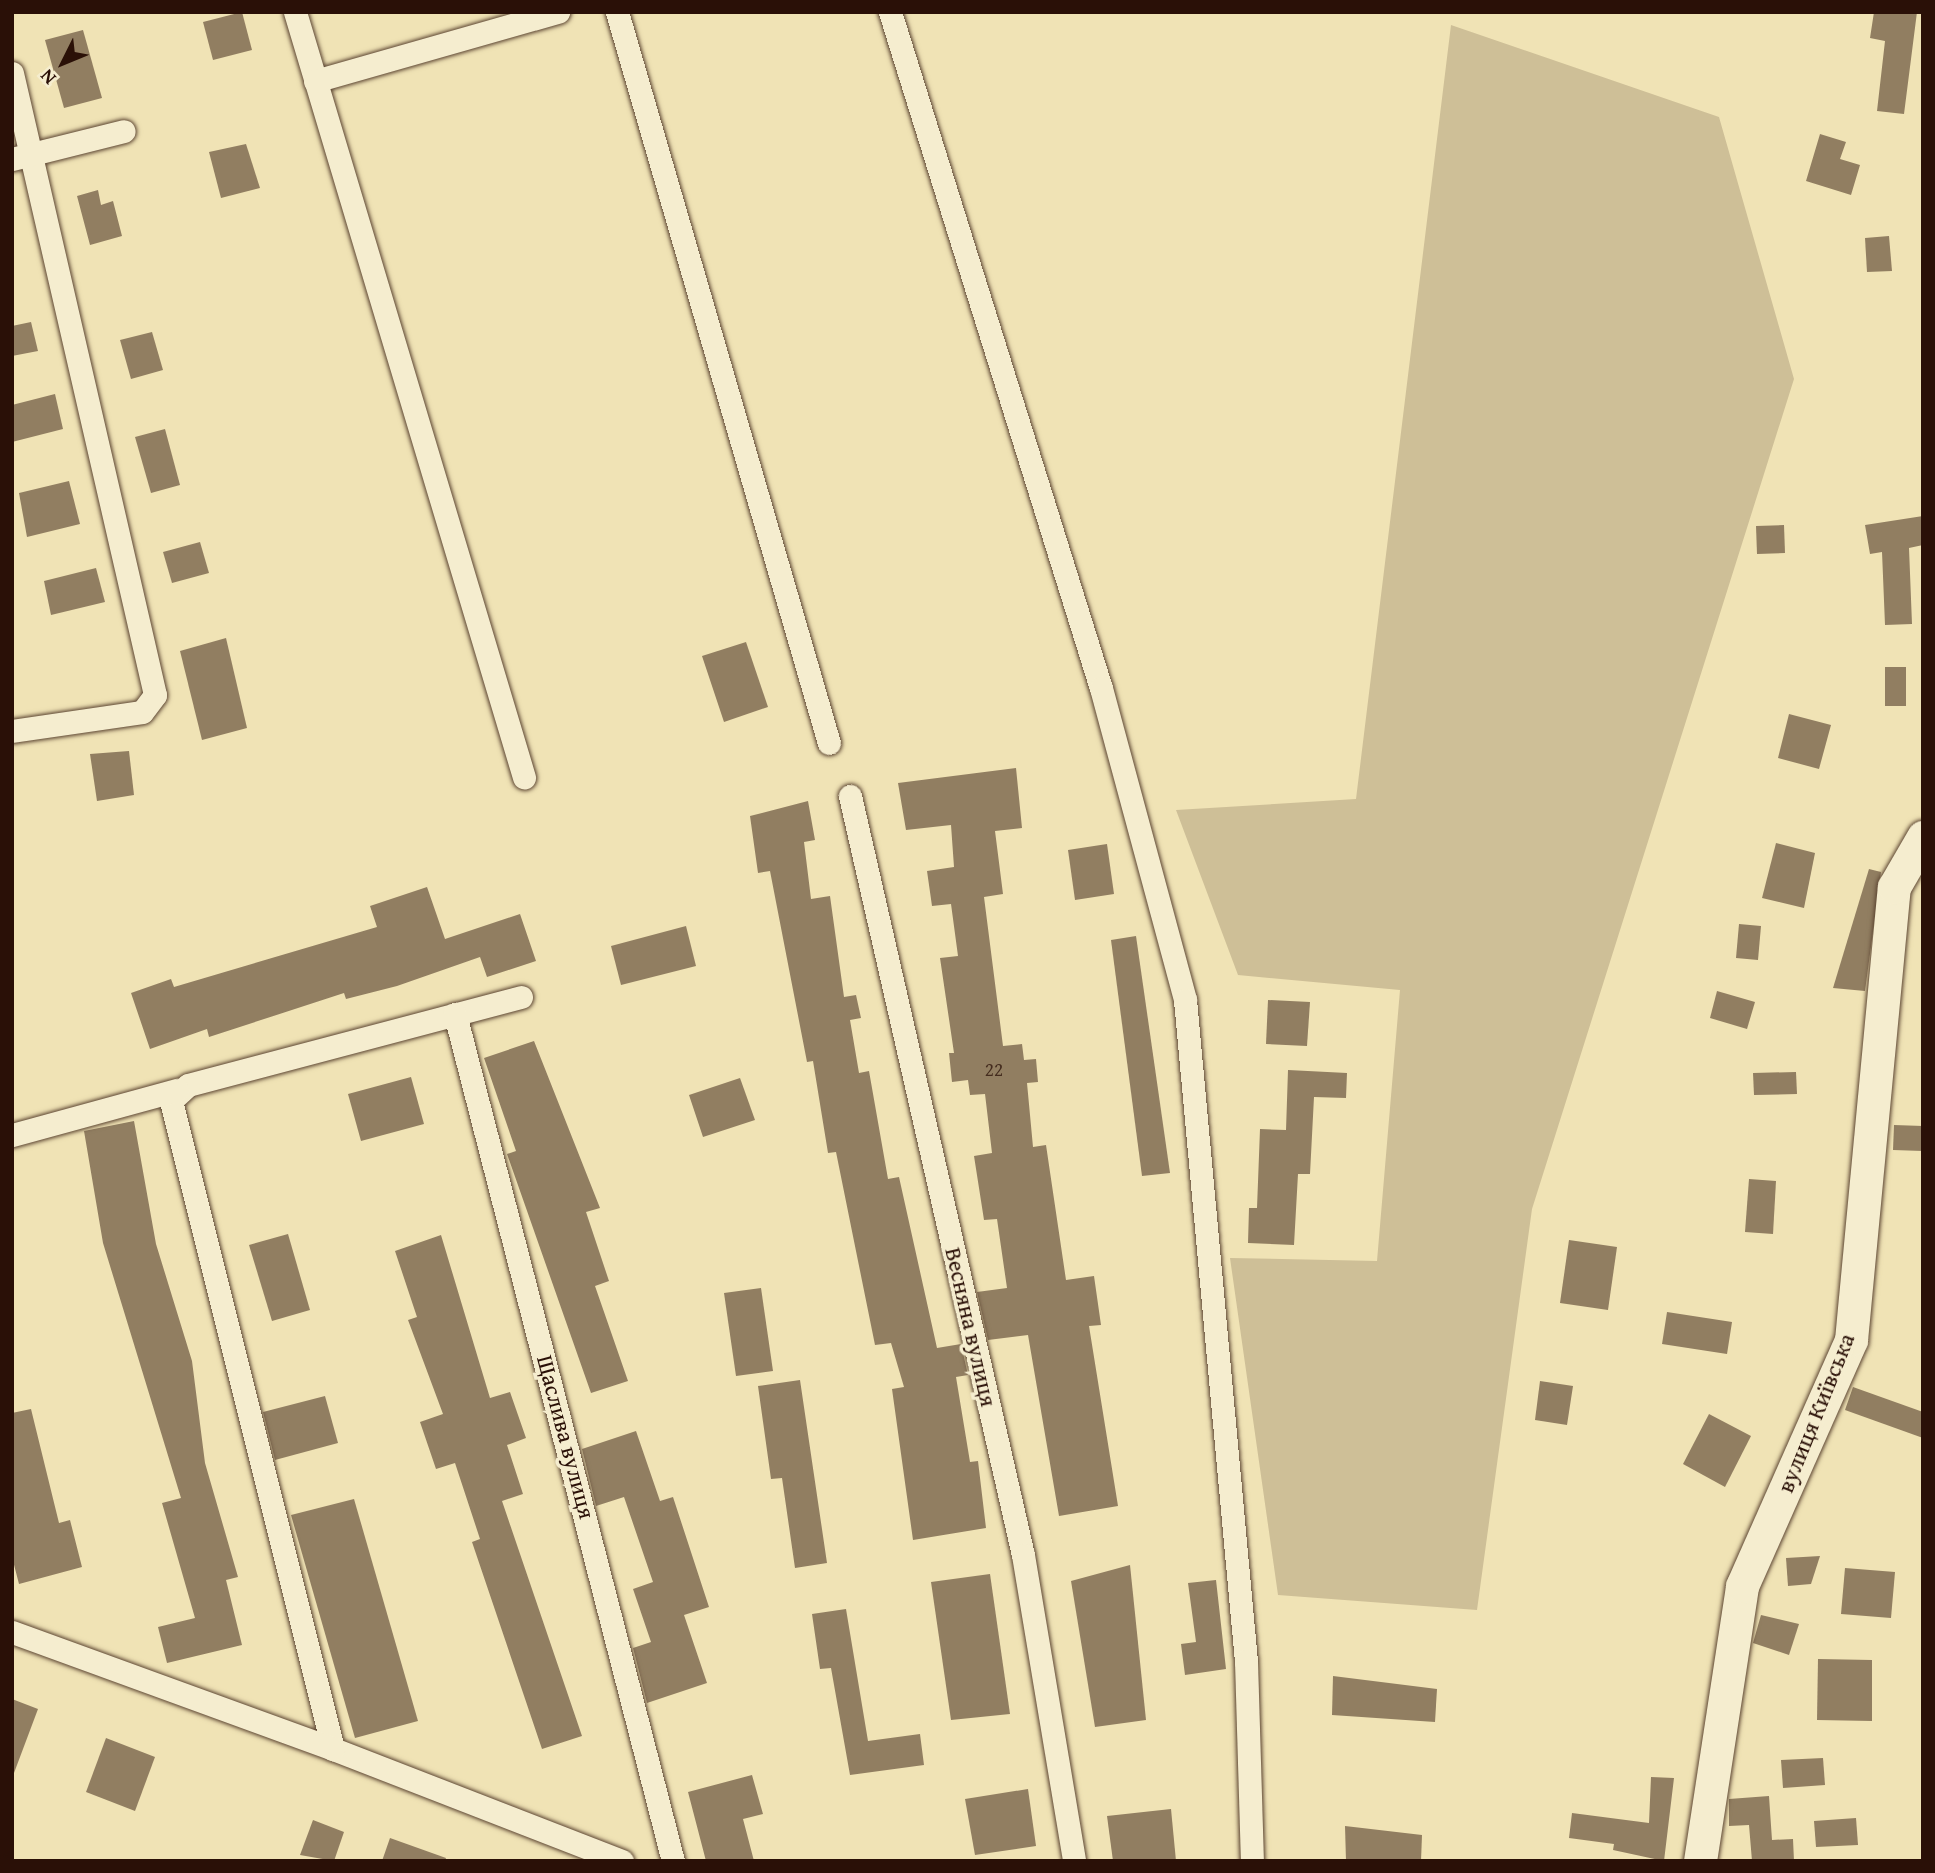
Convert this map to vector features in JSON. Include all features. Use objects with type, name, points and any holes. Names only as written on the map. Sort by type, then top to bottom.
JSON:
[{"type":"street","points":[[295,12],[524,777]]},
{"type":"street","points":[[316,81],[558,12]]},
{"type":"street","points":[[617,12],[829,743]]},
{"type":"street","points":[[890,12],[1097,674],[1185,1000],[1246,1661],[1252,1861]]},
{"type":"street","points":[[12,73],[22,157],[155,695],[142,712],[12,731]]},
{"type":"street","points":[[22,157],[124,131]]},
{"type":"street","name":"Весняна вулиця","points":[[850,796],[1023,1555],[1074,1861]]},
{"type":"street","name":"вулиця Київська","points":[[1700,1861],[1742,1586],[1851,1340],[1894,887],[1923,837]]},
{"type":"street","points":[[12,1135],[521,997]]},
{"type":"street","name":"Щаслива вулиця","points":[[455,1014],[673,1861]]},
{"type":"street","points":[[177,1090],[171,1101],[333,1749]]},
{"type":"street","points":[[12,1632],[333,1749],[622,1861]]},
{"type":"shaded area","points":[[1451,25],[1719,117],[1794,379],[1532,1209],[1477,1610],[1278,1595],[1230,1258],[1377,1261],[1400,990],[1238,975],[1176,810],[1356,799]]},
{"type":"building","points":[[242,12],[252,50],[213,60],[203,22]]},
{"type":"building","points":[[1874,12],[1917,12],[1904,114],[1877,111],[1885,41],[1870,38]]},
{"type":"building","points":[[83,30],[102,98],[64,108],[45,40]]},
{"type":"building","points":[[1820,134],[1846,142],[1840,159],[1860,165],[1851,195],[1806,181]]},
{"type":"building","points":[[246,144],[260,188],[221,198],[209,152]]},
{"type":"building","points":[[98,190],[101,205],[113,201],[122,236],[90,245],[77,196]]},
{"type":"building","points":[[1889,236],[1892,271],[1867,272],[1865,238]]},
{"type":"building","points":[[31,322],[38,351],[12,356],[12,326]]},
{"type":"building","points":[[152,332],[163,370],[131,379],[120,340]]},
{"type":"building","points":[[55,394],[63,429],[12,442],[12,405]]},
{"type":"building","points":[[165,429],[180,485],[151,493],[135,437]]},
{"type":"building","points":[[69,481],[80,524],[27,537],[19,493]]},
{"type":"building","points":[[1923,516],[1923,545],[1909,548],[1912,624],[1885,625],[1882,552],[1870,554],[1865,525]]},
{"type":"building","points":[[1784,525],[1785,553],[1757,554],[1756,526]]},
{"type":"building","points":[[200,542],[209,573],[172,583],[163,552]]},
{"type":"building","points":[[96,568],[105,602],[51,615],[44,581]]},
{"type":"building","points":[[226,638],[247,728],[202,740],[180,651]]},
{"type":"building","points":[[746,642],[768,707],[724,722],[702,656]]},
{"type":"building","points":[[1885,667],[1906,667],[1906,706],[1885,706]]},
{"type":"building","points":[[1789,714],[1831,725],[1819,769],[1778,758]]},
{"type":"building","points":[[129,751],[134,795],[97,801],[90,754]]},
{"type":"building","points":[[1016,768],[1022,828],[995,831],[1003,894],[984,897],[1003,1046],[1022,1044],[1024,1060],[1036,1059],[1038,1082],[1027,1083],[1033,1147],[1046,1145],[1066,1280],[1094,1276],[1101,1325],[1089,1326],[1118,1506],[1059,1516],[1028,1335],[988,1340],[977,1292],[1007,1288],[997,1219],[984,1220],[974,1156],[992,1153],[985,1094],[970,1095],[968,1080],[952,1082],[949,1053],[954,1053],[940,958],[958,956],[951,904],[932,906],[927,871],[954,867],[951,825],[906,830],[898,783]]},
{"type":"building","points":[[808,801],[815,840],[804,842],[811,899],[830,896],[844,997],[856,995],[861,1018],[850,1020],[859,1073],[869,1071],[888,1179],[899,1177],[937,1348],[961,1344],[968,1375],[956,1377],[970,1462],[978,1461],[986,1528],[913,1540],[892,1389],[904,1387],[891,1343],[875,1345],[836,1152],[828,1153],[813,1061],[807,1062],[770,871],[758,873],[750,816]]},
{"type":"building","points":[[1776,843],[1815,853],[1804,908],[1762,898]]},
{"type":"building","points":[[1107,844],[1114,894],[1075,900],[1068,850]]},
{"type":"building","points":[[1869,869],[1881,872],[1865,991],[1833,988]]},
{"type":"building","points":[[427,887],[445,939],[520,914],[536,961],[487,977],[480,957],[397,986],[346,999],[344,993],[209,1037],[207,1029],[150,1049],[131,993],[171,979],[174,987],[377,927],[370,906]]},
{"type":"building","points":[[1739,924],[1761,926],[1758,960],[1736,958]]},
{"type":"building","points":[[686,926],[696,966],[621,985],[611,946]]},
{"type":"building","points":[[1136,936],[1170,1173],[1142,1176],[1111,940]]},
{"type":"building","points":[[1717,991],[1755,1002],[1747,1029],[1710,1018]]},
{"type":"building","points":[[1268,1000],[1310,1002],[1307,1046],[1266,1044]]},
{"type":"building","points":[[534,1041],[600,1208],[586,1212],[609,1281],[595,1286],[628,1381],[591,1393],[507,1154],[516,1151],[484,1058]]},
{"type":"building","points":[[1288,1070],[1347,1073],[1346,1098],[1314,1097],[1310,1174],[1298,1174],[1294,1245],[1248,1243],[1249,1208],[1257,1208],[1260,1129],[1286,1130]]},
{"type":"building","points":[[1796,1072],[1797,1094],[1754,1095],[1753,1073]]},
{"type":"building","points":[[411,1077],[424,1124],[361,1141],[348,1094]]},
{"type":"building","points":[[740,1078],[755,1120],[703,1137],[689,1095]]},
{"type":"building","points":[[134,1121],[156,1244],[192,1361],[205,1463],[238,1577],[226,1580],[242,1645],[167,1663],[158,1627],[195,1618],[162,1503],[181,1498],[103,1243],[84,1131]]},
{"type":"building","points":[[1894,1125],[1923,1126],[1923,1151],[1893,1150]]},
{"type":"building","points":[[1749,1179],[1776,1181],[1773,1234],[1745,1232]]},
{"type":"building","points":[[288,1234],[310,1310],[272,1321],[249,1245]]},
{"type":"building","points":[[441,1235],[490,1398],[510,1392],[526,1438],[507,1445],[523,1494],[502,1501],[582,1736],[542,1749],[472,1542],[480,1539],[455,1463],[436,1469],[420,1422],[443,1414],[408,1320],[417,1317],[395,1251]]},
{"type":"building","points":[[1569,1240],[1617,1247],[1608,1310],[1560,1303]]},
{"type":"building","points":[[761,1288],[773,1371],[736,1376],[724,1293]]},
{"type":"building","points":[[1667,1312],[1732,1322],[1727,1354],[1662,1344]]},
{"type":"building","points":[[800,1380],[827,1563],[795,1568],[782,1478],[771,1479],[758,1386]]},
{"type":"building","points":[[1540,1381],[1573,1386],[1567,1425],[1535,1420]]},
{"type":"building","points":[[1853,1387],[1923,1412],[1923,1438],[1845,1410]]},
{"type":"building","points":[[325,1396],[338,1443],[275,1460],[263,1412]]},
{"type":"building","points":[[31,1409],[59,1523],[70,1520],[82,1567],[19,1584],[12,1557],[12,1413]]},
{"type":"building","points":[[1709,1414],[1751,1436],[1725,1487],[1683,1464]]},
{"type":"building","points":[[636,1431],[660,1501],[673,1497],[709,1607],[684,1615],[707,1683],[647,1703],[633,1648],[651,1642],[633,1589],[653,1582],[624,1497],[596,1506],[582,1449]]},
{"type":"building","points":[[354,1499],[418,1721],[355,1738],[291,1515]]},
{"type":"building","points":[[1820,1556],[1811,1584],[1788,1586],[1786,1558]]},
{"type":"building","points":[[1130,1565],[1146,1720],[1095,1727],[1071,1581]]},
{"type":"building","points":[[1845,1568],[1895,1572],[1891,1618],[1841,1614]]},
{"type":"building","points":[[990,1574],[1010,1714],[951,1720],[931,1582]]},
{"type":"building","points":[[1216,1580],[1226,1669],[1185,1675],[1181,1644],[1196,1642],[1188,1583]]},
{"type":"building","points":[[846,1609],[868,1741],[920,1734],[924,1765],[850,1775],[831,1668],[820,1669],[812,1614]]},
{"type":"building","points":[[1761,1615],[1799,1624],[1789,1655],[1753,1643]]},
{"type":"building","points":[[1818,1659],[1872,1660],[1872,1721],[1817,1720]]},
{"type":"building","points":[[1333,1676],[1437,1689],[1435,1722],[1332,1715]]},
{"type":"building","points":[[12,1699],[38,1709],[14,1773],[12,1773]]},
{"type":"building","points":[[106,1738],[155,1757],[135,1811],[86,1792]]},
{"type":"building","points":[[1823,1758],[1825,1785],[1783,1788],[1781,1760]]},
{"type":"building","points":[[752,1775],[763,1814],[743,1819],[754,1861],[706,1861],[688,1792]]},
{"type":"building","points":[[1651,1777],[1674,1778],[1664,1861],[1613,1850],[1614,1844],[1569,1838],[1572,1813],[1649,1823]]},
{"type":"building","points":[[1028,1789],[1036,1846],[975,1855],[965,1799]]},
{"type":"building","points":[[1769,1796],[1772,1840],[1793,1839],[1794,1861],[1752,1861],[1749,1825],[1729,1826],[1729,1799]]},
{"type":"building","points":[[1171,1809],[1176,1861],[1113,1861],[1107,1816]]},
{"type":"building","points":[[1856,1818],[1858,1845],[1816,1847],[1814,1821]]},
{"type":"building","points":[[313,1820],[344,1832],[334,1861],[300,1855]]},
{"type":"building","points":[[1345,1826],[1422,1835],[1421,1861],[1346,1861]]},
{"type":"building","points":[[390,1838],[446,1858],[445,1861],[382,1861]]}]
